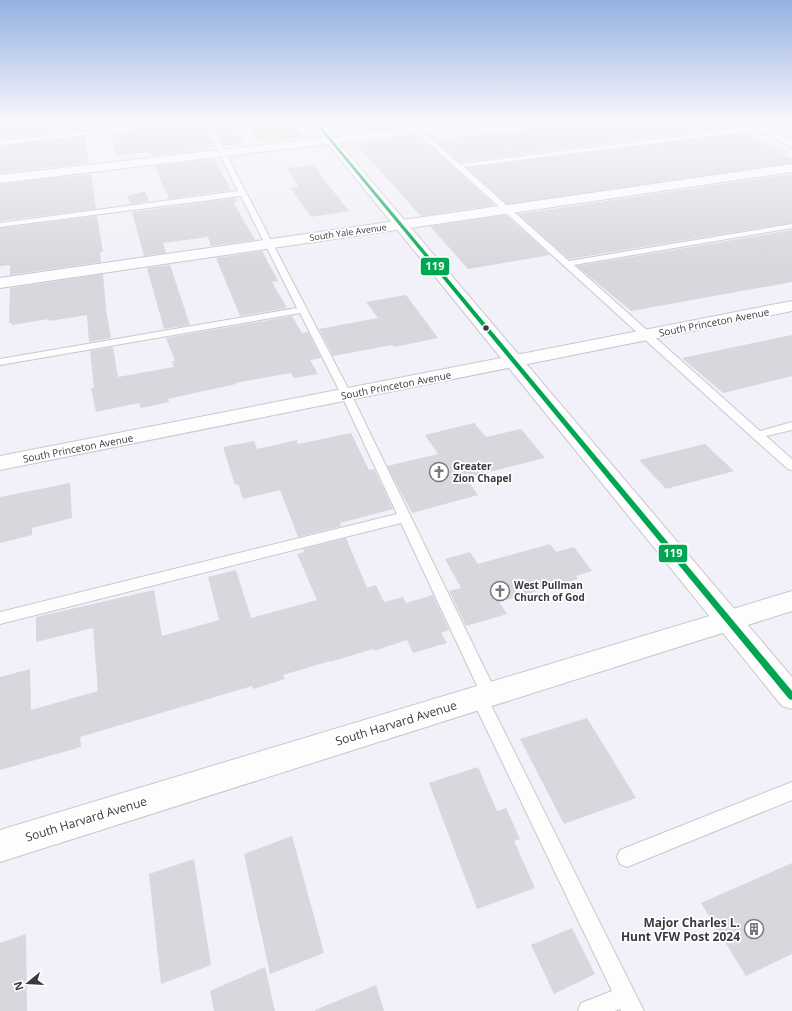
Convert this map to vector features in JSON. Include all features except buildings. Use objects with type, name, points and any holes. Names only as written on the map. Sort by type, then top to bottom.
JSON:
[{"type":"street","points":[[0,179],[79,170]]},
{"type":"street","points":[[355,170],[792,698]]},
{"type":"street","name":"South Yale Avenue","points":[[0,283],[777,170]]},
{"type":"street","name":"South Princeton Avenue","points":[[0,463],[792,306]]},
{"type":"street","name":"South Harvard Avenue","points":[[0,846],[792,601]]},
{"type":"lane","points":[[231,170],[346,394],[405,517],[484,696],[629,1003],[589,1011]]},
{"type":"lane","points":[[463,170],[792,466]]},
{"type":"lane","points":[[0,225],[243,193]]},
{"type":"lane","points":[[567,264],[792,226]]},
{"type":"lane","points":[[0,362],[303,310]]},
{"type":"lane","points":[[757,435],[792,426]]},
{"type":"lane","points":[[0,618],[405,517]]},
{"type":"lane","points":[[627,857],[792,791]]},
{"type":"transit line","name":"119","points":[[355,170],[792,697]]},
{"type":"place","name":"Greater Zion Chapel","points":[[439,472]]},
{"type":"place","name":"West Pullman Church of God","points":[[500,591]]},
{"type":"place","name":"Major Charles L. Hunt VFW Post 2024","points":[[754,929]]}]
